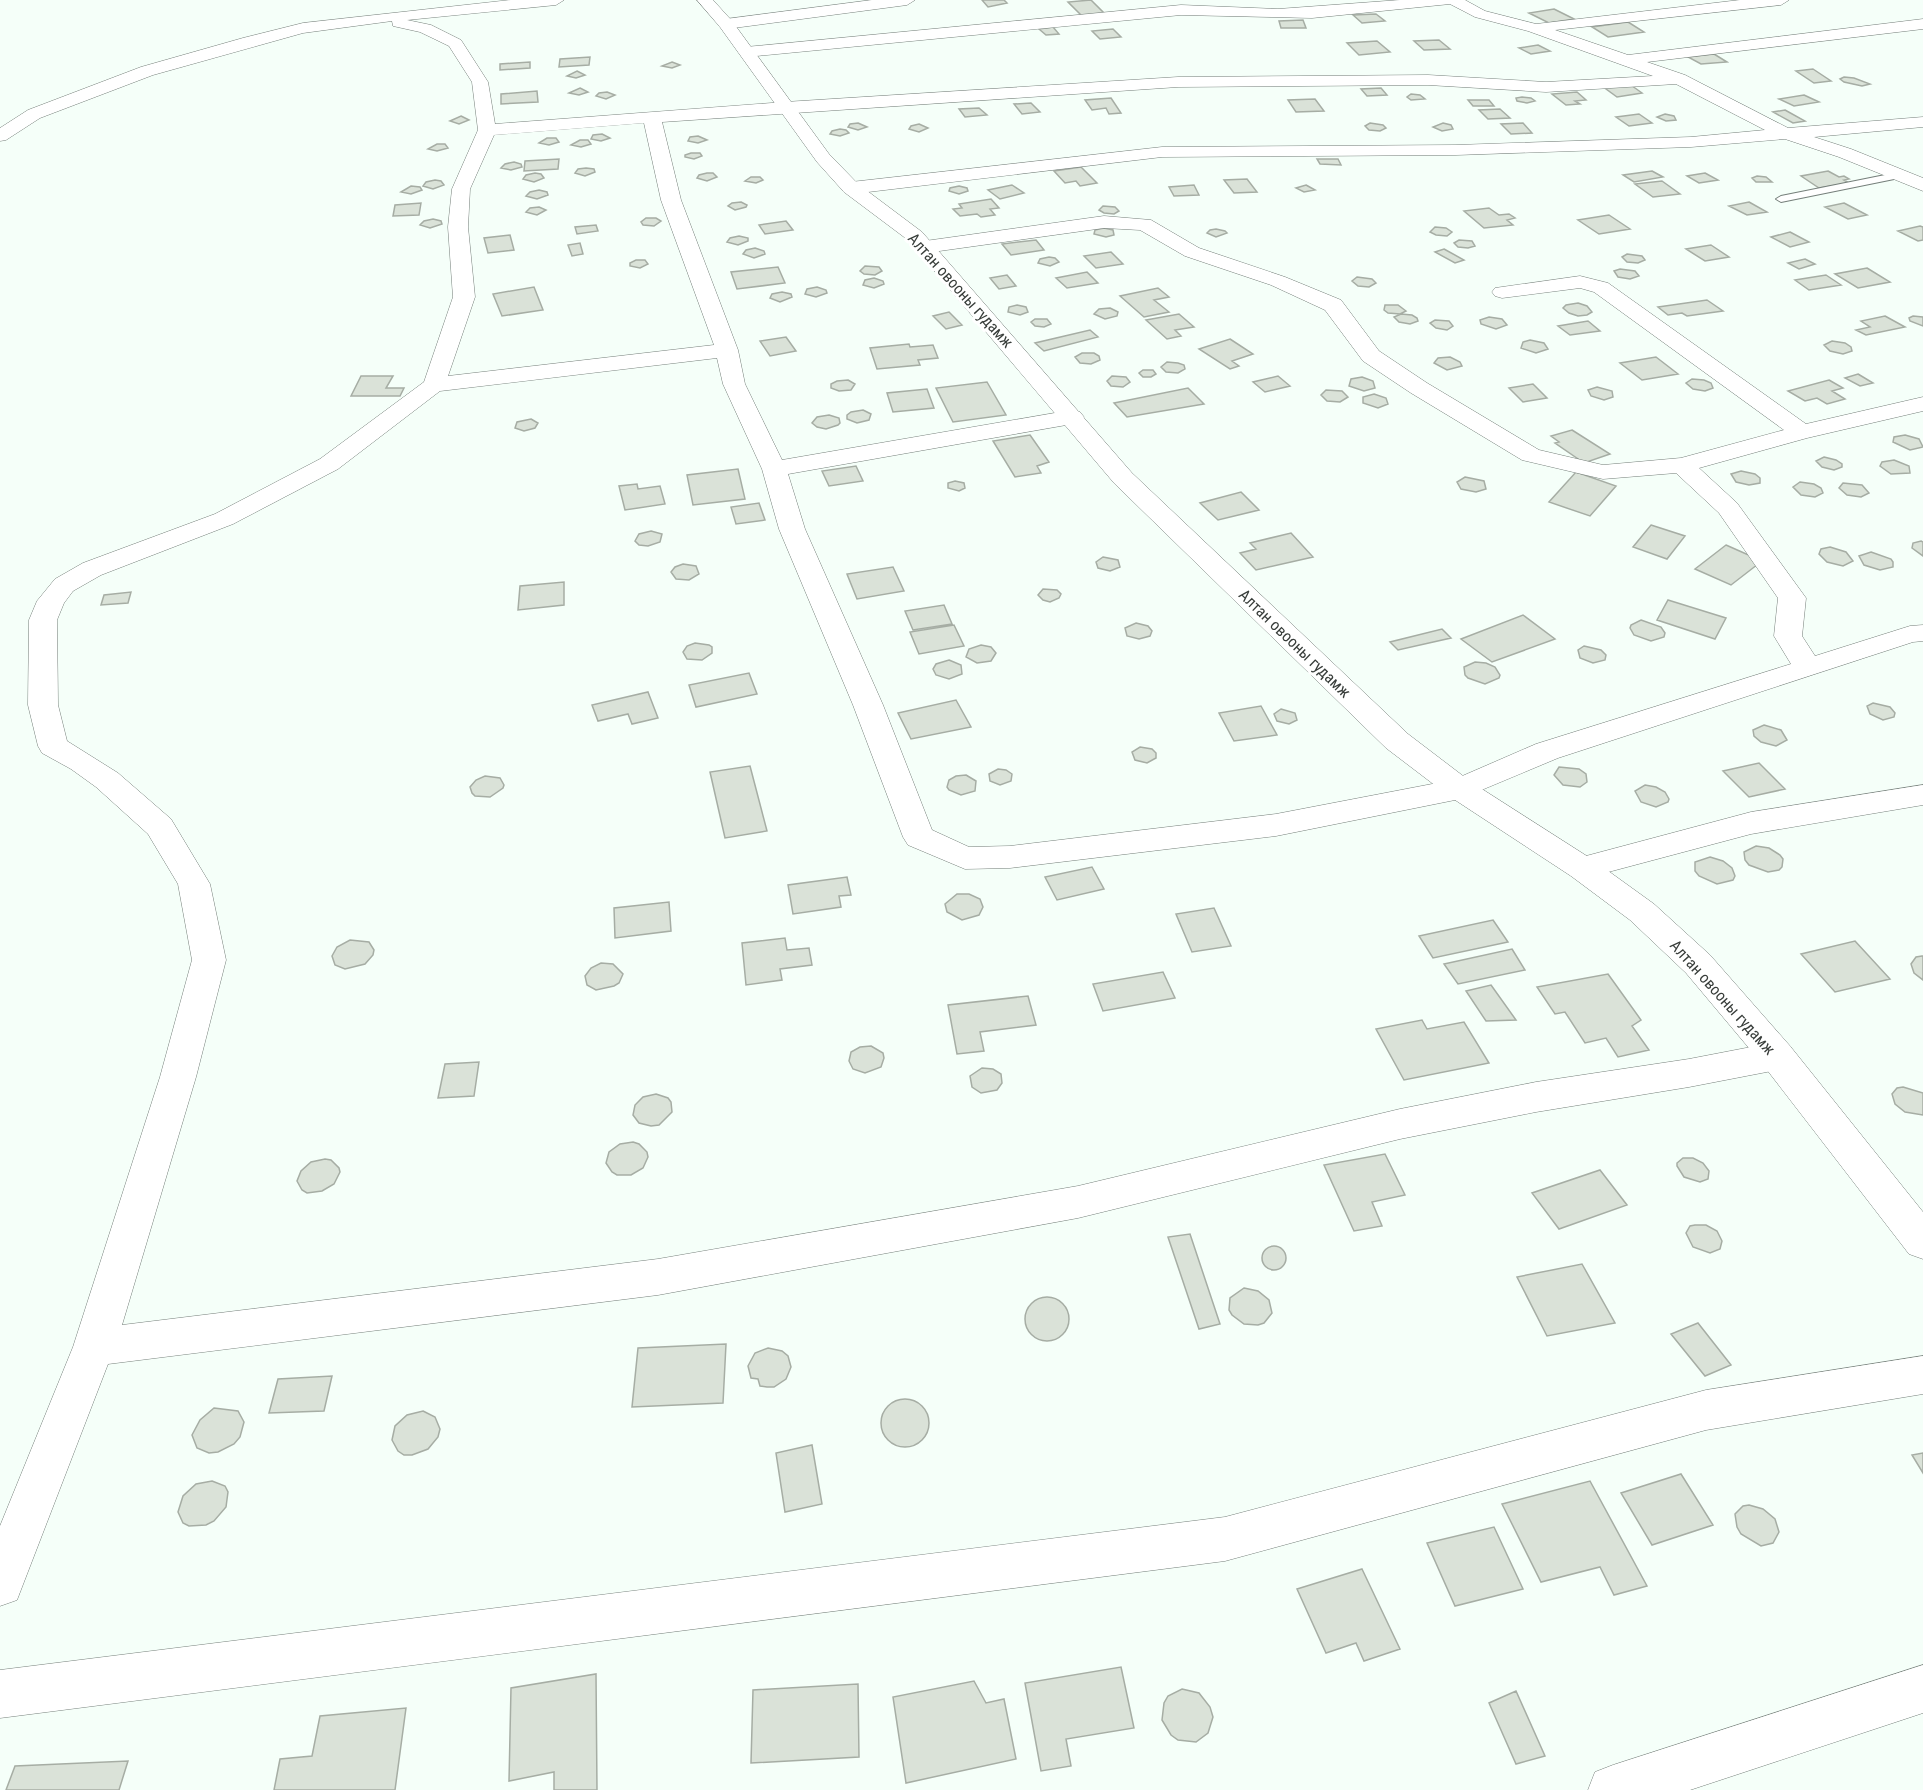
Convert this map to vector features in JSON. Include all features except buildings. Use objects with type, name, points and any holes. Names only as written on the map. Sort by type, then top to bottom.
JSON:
[{"type":"street","points":[[0,136],[34,114],[147,71],[303,28],[556,0]]},
{"type":"street","name":"Алтан овооны гудамж","points":[[705,0],[726,24],[823,158],[851,188],[915,236],[1123,477],[1397,741],[1460,789],[1582,868],[1642,912],[1698,964],[1777,1056],[1923,1242]]},
{"type":"street","points":[[726,24],[907,0]]},
{"type":"street","points":[[746,52],[1181,10],[1306,14],[1449,0]]},
{"type":"street","points":[[1454,0],[1480,14],[1534,28],[1678,79],[1784,133],[1845,153],[1923,185]]},
{"type":"street","points":[[1534,28],[1781,0]]},
{"type":"street","points":[[357,6],[371,19],[425,28],[455,43],[480,82],[487,130],[461,189],[458,227],[464,297],[434,385]]},
{"type":"street","points":[[1624,60],[1923,24]]},
{"type":"street","points":[[487,130],[784,107],[1179,82],[1428,80],[1546,87],[1678,79]]},
{"type":"street","points":[[652,118],[671,200],[727,350],[734,384],[774,469],[792,529],[868,705],[919,837],[965,858],[1010,857],[1276,825],[1460,789],[1547,751],[1910,634],[1923,633]]},
{"type":"street","points":[[851,188],[1162,152],[1456,150],[1691,142],[1923,122]]},
{"type":"street","points":[[925,247],[1104,222],[1143,224],[1192,252],[1278,280],[1333,305],[1371,356],[1419,388],[1531,455],[1603,472],[1682,465],[1802,432],[1923,404]]},
{"type":"street","points":[[1502,292],[1580,282],[1601,286],[1802,432]]},
{"type":"street","points":[[0,1583],[94,1347],[178,1077],[209,960],[194,884],[160,827],[107,780],[82,762],[53,746],[44,705],[43,621],[51,601],[64,585],[92,569],[224,519],[329,464],[434,385],[727,350]]},
{"type":"street","points":[[774,469],[1072,417]]},
{"type":"street","points":[[1682,465],[1728,508],[1792,598],[1788,636],[1808,668]]},
{"type":"street","points":[[1582,868],[1751,823],[1923,795]]},
{"type":"street","points":[[94,1347],[658,1277],[1078,1202],[1400,1124],[1536,1097],[1689,1073],[1777,1056]]},
{"type":"street","points":[[0,1694],[1225,1539],[1706,1410],[1923,1375]]},
{"type":"street","points":[[1612,1790],[1923,1689]]},
{"type":"lane","points":[[1781,199],[1900,175]]}]
